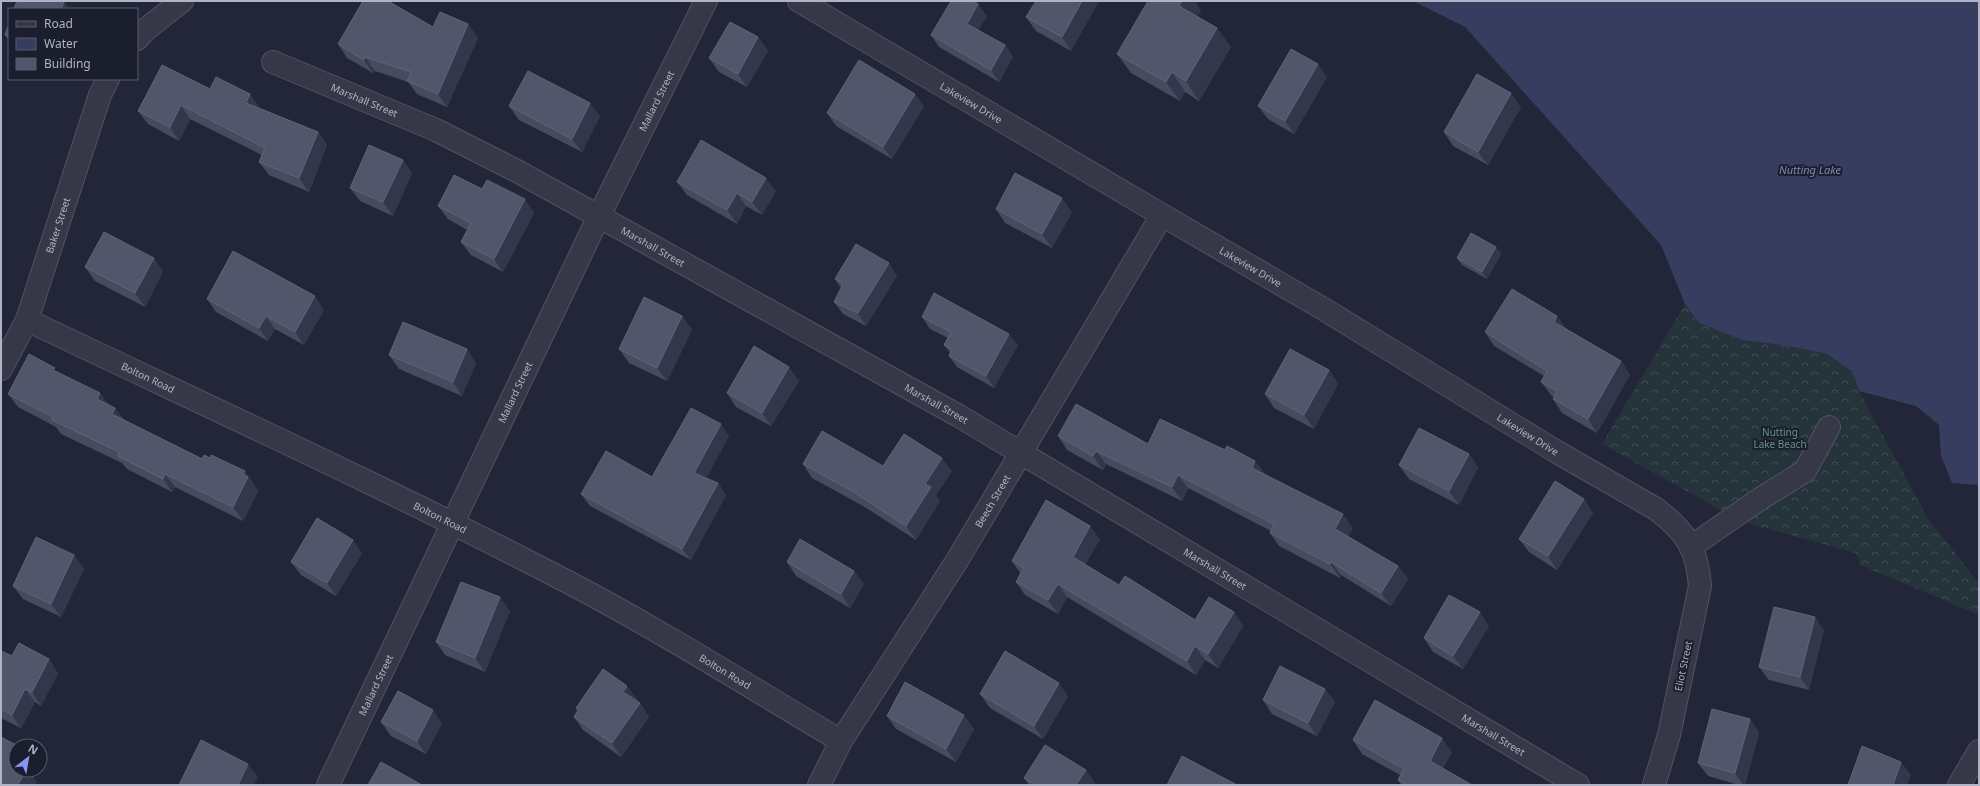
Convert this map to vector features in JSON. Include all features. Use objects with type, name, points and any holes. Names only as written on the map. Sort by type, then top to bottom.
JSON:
[{"type":"street","points":[[138,38],[145,30],[182,1]]},
{"type":"street","name":"Mallard Street","points":[[328,785],[598,218],[706,1]]},
{"type":"street","name":"Lakeview Drive","points":[[799,1],[1322,308],[1557,452],[1656,510],[1682,531],[1692,546]]},
{"type":"street","name":"Marshall Street","points":[[273,62],[436,130],[517,171],[598,218],[959,416],[1578,785]]},
{"type":"street","name":"Baker Street","points":[[1,369],[27,320],[100,95],[108,80]]},
{"type":"street","name":"Beech Street","points":[[819,785],[841,741],[958,559],[1162,215]]},
{"type":"street","name":"Bolton Road","points":[[27,320],[453,523],[626,614],[841,741]]},
{"type":"street","points":[[1692,546],[1760,499],[1805,471],[1829,427]]},
{"type":"street","name":"Eliot Street","points":[[1654,785],[1669,735],[1700,586],[1699,568],[1692,546]]},
{"type":"street","points":[[1959,785],[1979,751]]},
{"type":"green space","name":"Nutting Lake Beach","points":[[1685,304],[1699,323],[1742,340],[1789,346],[1827,354],[1853,372],[1859,391],[1927,517],[1979,583],[1979,615],[1860,565],[1856,553],[1742,522],[1602,444]]},
{"type":"water","name":"Nutting Lake","points":[[1413,1],[1979,1],[1979,485],[1952,483],[1941,456],[1939,425],[1916,406],[1859,391],[1853,372],[1827,354],[1789,346],[1742,340],[1699,323],[1685,304],[1661,245],[1465,27]]},
{"type":"building","points":[[17,1],[64,2],[61,8],[14,8]]},
{"type":"building","points":[[363,1],[388,1],[433,27],[440,12],[468,24],[438,94],[407,81],[411,72],[365,57],[364,60],[338,44]]},
{"type":"building","points":[[951,1],[973,1],[978,4],[967,24],[1005,45],[991,70],[931,35]]},
{"type":"building","points":[[1036,1],[1082,1],[1062,37],[1026,17]]},
{"type":"building","points":[[1148,1],[1182,1],[1179,6],[1217,28],[1186,81],[1172,72],[1166,82],[1117,54]]},
{"type":"building","points":[[730,22],[758,37],[738,74],[709,58]]},
{"type":"building","points":[[8,27],[8,36],[5,35]]},
{"type":"building","points":[[1291,49],[1318,64],[1285,121],[1258,106]]},
{"type":"building","points":[[859,60],[915,94],[883,147],[827,113]]},
{"type":"building","points":[[162,65],[210,89],[216,77],[250,94],[246,103],[318,132],[299,178],[259,162],[265,148],[181,105],[170,127],[138,111]]},
{"type":"building","points":[[528,71],[590,103],[572,139],[509,106]]},
{"type":"building","points":[[1477,74],[1511,93],[1478,152],[1444,132]]},
{"type":"building","points":[[701,140],[766,178],[752,202],[737,193],[727,210],[677,182]]},
{"type":"building","points":[[369,145],[403,160],[383,202],[350,188]]},
{"type":"building","points":[[1015,173],[1062,198],[1042,234],[996,209]]},
{"type":"building","points":[[454,175],[482,189],[487,180],[525,199],[494,259],[461,242],[471,223],[438,206]]},
{"type":"building","points":[[104,232],[154,258],[135,293],[85,267]]},
{"type":"building","points":[[1471,233],[1496,247],[1482,272],[1457,258]]},
{"type":"building","points":[[856,244],[889,263],[858,313],[834,302],[843,284],[835,279]]},
{"type":"building","points":[[233,251],[315,296],[295,332],[266,316],[259,328],[207,299]]},
{"type":"building","points":[[1512,289],[1557,316],[1554,322],[1621,361],[1588,419],[1553,399],[1557,391],[1541,382],[1547,371],[1485,332]]},
{"type":"building","points":[[934,293],[1009,334],[986,376],[949,356],[952,349],[944,345],[951,332],[922,317]]},
{"type":"building","points":[[644,297],[682,316],[657,368],[619,349]]},
{"type":"building","points":[[403,322],[467,349],[453,382],[389,355]]},
{"type":"building","points":[[754,346],[789,367],[762,413],[727,393]]},
{"type":"building","points":[[1290,349],[1329,370],[1304,415],[1265,394]]},
{"type":"building","points":[[29,354],[55,368],[53,370],[100,393],[97,399],[115,408],[112,414],[202,459],[204,455],[210,458],[211,455],[245,471],[243,474],[248,477],[233,507],[165,474],[163,479],[118,456],[119,452],[52,420],[53,417],[8,394]]},
{"type":"building","points":[[1076,404],[1148,444],[1160,419],[1225,450],[1227,446],[1255,461],[1252,468],[1343,514],[1335,529],[1398,566],[1381,593],[1331,562],[1330,564],[1270,533],[1274,524],[1178,475],[1172,487],[1096,451],[1093,456],[1058,436]]},
{"type":"building","points":[[691,408],[721,424],[694,473],[718,483],[682,549],[581,494],[606,451],[652,477]]},
{"type":"building","points":[[1419,428],[1469,454],[1449,491],[1399,465]]},
{"type":"building","points":[[822,431],[883,466],[904,434],[942,458],[925,484],[931,487],[906,526],[854,492],[803,464]]},
{"type":"building","points":[[1555,481],[1584,499],[1548,556],[1519,539]]},
{"type":"building","points":[[1046,500],[1090,526],[1073,557],[1119,585],[1125,576],[1195,620],[1209,597],[1234,612],[1208,654],[1195,646],[1187,661],[1058,584],[1048,600],[1016,582],[1024,568],[1012,561]]},
{"type":"building","points":[[317,518],[353,540],[327,583],[291,562]]},
{"type":"building","points":[[36,537],[74,555],[51,604],[13,586]]},
{"type":"building","points":[[800,539],[854,571],[841,594],[787,562]]},
{"type":"building","points":[[461,582],[500,597],[475,658],[436,642]]},
{"type":"building","points":[[1449,595],[1480,612],[1453,656],[1424,638]]},
{"type":"building","points":[[1774,607],[1815,617],[1800,677],[1759,667]]},
{"type":"building","points":[[19,643],[49,659],[32,692],[25,689],[12,715],[1,709],[1,651],[12,656]]},
{"type":"building","points":[[1005,651],[1059,683],[1034,726],[980,694]]},
{"type":"building","points":[[1280,666],[1325,689],[1308,723],[1263,700]]},
{"type":"building","points":[[603,669],[627,686],[623,692],[640,703],[612,743],[574,717],[578,710],[576,708]]},
{"type":"building","points":[[905,682],[964,715],[946,749],[887,716]]},
{"type":"building","points":[[398,691],[433,710],[417,741],[381,722]]},
{"type":"building","points":[[1375,700],[1442,738],[1430,761],[1472,785],[1407,785],[1398,780],[1404,769],[1353,740]]},
{"type":"building","points":[[1712,709],[1750,719],[1735,773],[1698,763]]},
{"type":"building","points":[[1,737],[8,741],[8,778],[22,778],[18,785],[1,785]]},
{"type":"building","points":[[201,740],[248,764],[238,785],[179,785]]},
{"type":"building","points":[[1045,745],[1086,770],[1076,785],[1035,785],[1024,778]]},
{"type":"building","points":[[1862,746],[1901,762],[1893,785],[1848,785]]},
{"type":"building","points":[[1182,756],[1237,785],[1167,785]]},
{"type":"building","points":[[381,762],[422,785],[368,785]]}]
